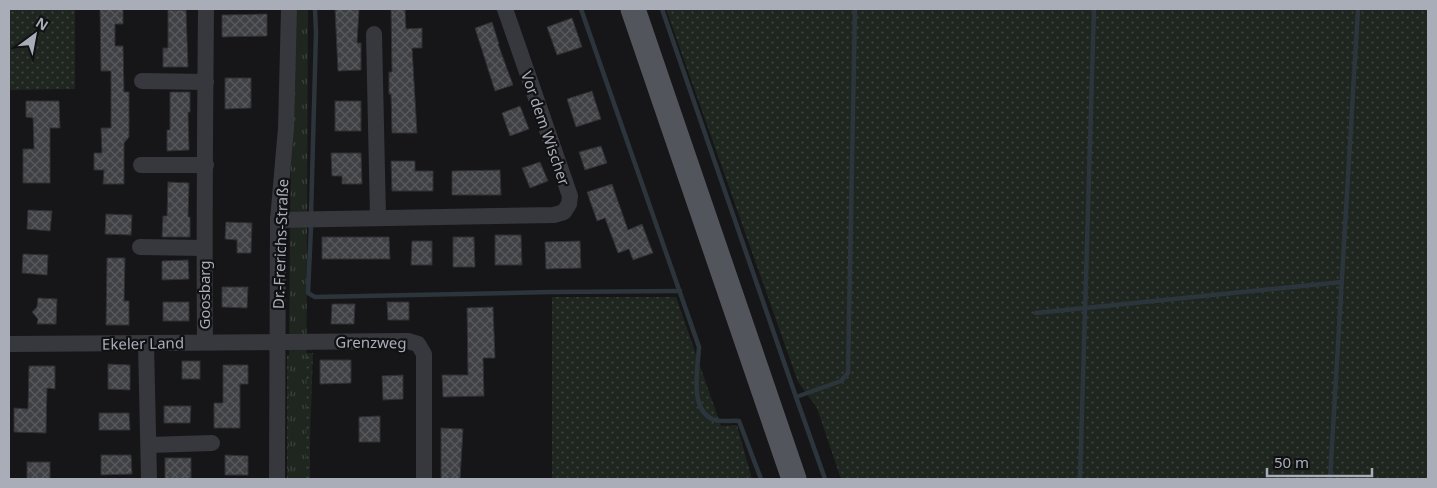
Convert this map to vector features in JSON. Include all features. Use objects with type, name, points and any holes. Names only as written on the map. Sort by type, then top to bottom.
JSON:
[{"type":"main road","points":[[633,9],[794,479]]},
{"type":"street","name":"Goosbarg","points":[[204,342],[206,9]]},
{"type":"street","name":"Dr.-Frerichs-Straße","points":[[277,479],[278,220],[286,128],[289,9]]},
{"type":"street","name":"Vor dem Wischer","points":[[278,220],[554,215],[564,212],[569,204],[570,196],[505,9]]},
{"type":"street","points":[[374,34],[378,217]]},
{"type":"street","points":[[142,81],[206,82]]},
{"type":"street","points":[[141,165],[206,165]]},
{"type":"street","name":"Goosbarg","points":[[140,247],[204,248]]},
{"type":"street","name":"Grenzweg","points":[[277,342],[408,341],[418,344],[424,354],[424,479]]},
{"type":"street","name":"Ekeler Land","points":[[9,344],[277,342]]},
{"type":"street","points":[[146,343],[149,479]]},
{"type":"street","points":[[149,445],[212,443]]},
{"type":"green space","points":[[9,9],[75,9],[75,89],[9,90]]},
{"type":"green space","points":[[292,9],[308,9],[306,479],[288,479]]},
{"type":"green space","points":[[666,9],[1428,9],[1428,479],[841,479],[817,408],[798,382]]},
{"type":"green space","points":[[552,297],[676,297],[721,426],[737,425],[752,479],[552,479]]},
{"type":"green space","points":[[313,353],[310,479],[287,479],[287,355]]},
{"type":"building","points":[[100,9],[123,9],[123,24],[115,24],[115,46],[123,46],[124,92],[129,92],[129,137],[124,143],[124,184],[103,184],[104,170],[94,170],[94,153],[102,153],[101,128],[111,128],[111,71],[101,71]]},
{"type":"building","points":[[335,9],[359,9],[357,43],[361,43],[361,70],[338,71]]},
{"type":"building","points":[[391,9],[405,9],[406,29],[422,28],[422,48],[412,48],[417,133],[392,133],[391,94],[389,94],[389,72],[392,72]]},
{"type":"building","points":[[168,10],[186,10],[188,67],[163,67],[163,48],[168,48]]},
{"type":"building","points":[[267,14],[267,36],[222,37],[222,15]]},
{"type":"building","points":[[572,18],[582,47],[557,55],[547,27]]},
{"type":"building","points":[[492,22],[513,85],[495,91],[475,28]]},
{"type":"building","points":[[225,78],[251,78],[251,108],[225,109]]},
{"type":"building","points":[[592,91],[601,119],[576,127],[567,99]]},
{"type":"building","points":[[170,92],[190,92],[190,112],[188,112],[189,150],[167,151],[167,130],[170,130]]},
{"type":"building","points":[[26,101],[59,101],[60,128],[50,128],[50,183],[23,183],[23,149],[34,149],[33,118],[26,117]]},
{"type":"building","points":[[335,101],[361,101],[361,131],[335,131]]},
{"type":"building","points":[[520,106],[529,129],[510,136],[502,113]]},
{"type":"building","points":[[601,146],[607,163],[585,170],[579,152]]},
{"type":"building","points":[[331,153],[361,153],[362,184],[342,184],[342,176],[332,176]]},
{"type":"building","points":[[391,161],[415,161],[415,171],[433,171],[433,191],[392,191]]},
{"type":"building","points":[[540,162],[548,181],[530,188],[522,168]]},
{"type":"building","points":[[500,170],[501,195],[452,195],[452,171]]},
{"type":"building","points":[[168,182],[189,183],[188,217],[190,217],[190,237],[162,237],[163,216],[167,216]]},
{"type":"building","points":[[612,184],[628,230],[642,224],[653,253],[633,260],[629,249],[618,253],[605,218],[597,221],[587,192]]},
{"type":"building","points":[[28,210],[52,211],[50,231],[27,229]]},
{"type":"building","points":[[106,214],[132,215],[131,235],[105,234]]},
{"type":"building","points":[[226,222],[252,223],[251,253],[237,253],[237,240],[225,239]]},
{"type":"building","points":[[495,235],[521,235],[522,265],[495,265]]},
{"type":"building","points":[[322,237],[389,237],[390,259],[322,259]]},
{"type":"building","points":[[453,237],[474,237],[475,267],[453,267]]},
{"type":"building","points":[[412,241],[432,241],[432,265],[411,265]]},
{"type":"building","points":[[580,241],[581,268],[546,269],[545,242]]},
{"type":"building","points":[[23,254],[48,255],[47,275],[22,273]]},
{"type":"building","points":[[107,258],[125,258],[124,301],[129,301],[129,325],[106,325]]},
{"type":"building","points":[[188,260],[189,279],[162,280],[162,261]]},
{"type":"building","points":[[222,287],[248,287],[247,308],[222,307]]},
{"type":"building","points":[[38,298],[57,299],[56,324],[37,324],[38,319],[32,312],[37,307]]},
{"type":"building","points":[[163,302],[189,302],[189,321],[163,321]]},
{"type":"building","points":[[387,302],[409,302],[409,320],[388,320]]},
{"type":"building","points":[[332,304],[355,304],[354,324],[331,324]]},
{"type":"building","points":[[493,307],[495,358],[483,358],[484,396],[443,397],[442,375],[468,375],[467,308]]},
{"type":"building","points":[[320,360],[351,360],[351,383],[320,384]]},
{"type":"building","points":[[182,361],[200,361],[200,379],[182,379]]},
{"type":"building","points":[[108,364],[130,365],[130,390],[108,389]]},
{"type":"building","points":[[223,365],[248,365],[248,384],[240,384],[240,428],[214,428],[214,403],[223,403]]},
{"type":"building","points":[[29,366],[55,366],[55,389],[47,388],[46,433],[14,432],[14,408],[28,409]]},
{"type":"building","points":[[403,375],[403,399],[383,400],[382,376]]},
{"type":"building","points":[[164,406],[191,406],[190,423],[164,423]]},
{"type":"building","points":[[99,413],[129,413],[130,430],[99,430]]},
{"type":"building","points":[[380,416],[380,442],[359,442],[359,417]]},
{"type":"building","points":[[441,428],[463,429],[460,479],[441,479]]},
{"type":"building","points":[[101,455],[131,455],[132,474],[101,475]]},
{"type":"building","points":[[225,455],[248,456],[248,475],[225,475]]},
{"type":"building","points":[[165,458],[191,458],[191,479],[165,479]]},
{"type":"building","points":[[27,462],[50,462],[50,479],[27,479]]},
{"type":"waterway","points":[[311,215],[315,9]]},
{"type":"waterway","points":[[581,9],[699,347],[696,387],[700,406],[705,414],[712,419],[739,421],[761,479]]},
{"type":"waterway","points":[[662,9],[796,397]]},
{"type":"waterway","points":[[825,479],[796,397],[841,381],[848,373],[855,9]]},
{"type":"waterway","points":[[1080,479],[1094,9]]},
{"type":"waterway","points":[[1330,479],[1358,9]]},
{"type":"waterway","points":[[311,227],[308,293],[315,297],[680,291]]},
{"type":"waterway","points":[[1036,313],[1342,282]]}]
